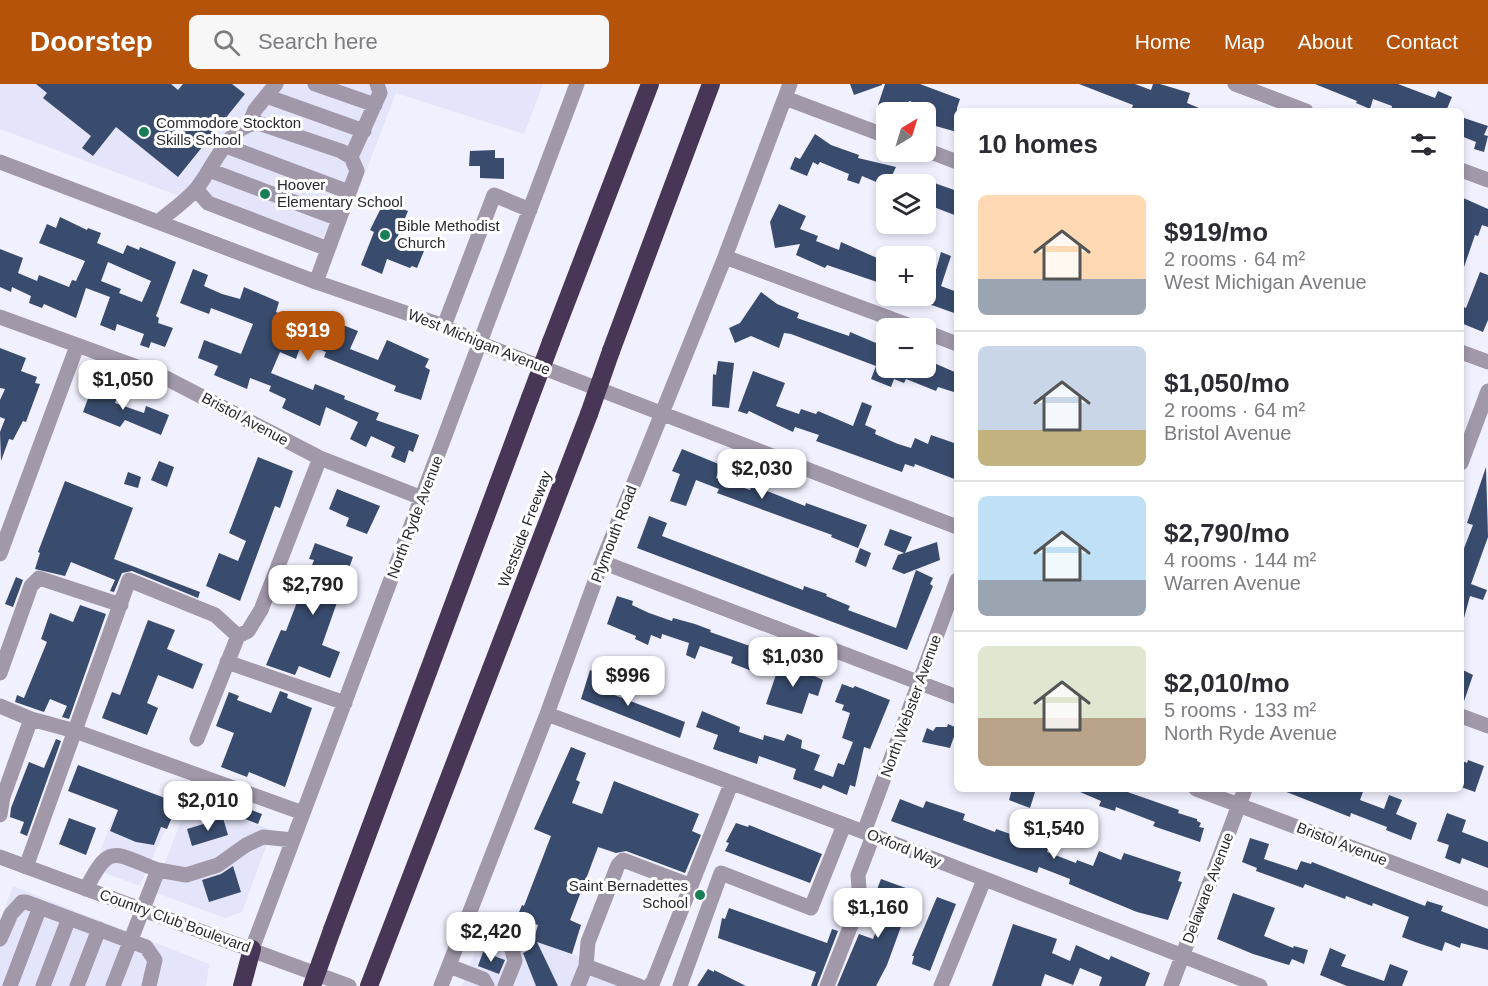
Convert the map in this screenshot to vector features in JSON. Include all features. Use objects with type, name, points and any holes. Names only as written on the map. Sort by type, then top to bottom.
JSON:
[{"type":"highway","points":[[312,986],[530,398],[650,84]]},
{"type":"highway","name":"Westside Freeway","points":[[369,986],[384,941],[589,414],[711,84]]},
{"type":"highway","points":[[242,986],[252,949]]},
{"type":"street","points":[[249,124],[276,84]]},
{"type":"street","points":[[315,84],[375,105]]},
{"type":"street","points":[[351,157],[380,93],[377,84]]},
{"type":"street","name":"North Ryde Avenue","points":[[252,949],[577,84]]},
{"type":"street","points":[[1235,84],[1298,108]]},
{"type":"street","points":[[788,91],[876,131]]},
{"type":"street","name":"Plymouth Road","points":[[441,986],[547,714],[602,562],[725,257],[788,91]]},
{"type":"street","points":[[266,96],[364,131]]},
{"type":"street","points":[[158,222],[196,189],[226,146],[240,129],[249,124],[258,123],[341,151],[351,157],[357,171],[316,282]]},
{"type":"street","points":[[226,146],[349,192]]},
{"type":"street","points":[[936,154],[954,161]]},
{"type":"street","name":"West Michigan Avenue","points":[[0,162],[316,282],[444,326],[480,343],[660,414],[954,526]]},
{"type":"street","points":[[209,170],[339,219]]},
{"type":"street","points":[[1464,171],[1488,180]]},
{"type":"street","points":[[196,189],[208,203],[328,249]]},
{"type":"street","points":[[444,326],[494,195],[530,210]]},
{"type":"street","points":[[725,257],[889,318]]},
{"type":"street","name":"Bristol Avenue","points":[[0,317],[162,376],[320,458],[422,498]]},
{"type":"street","points":[[936,336],[954,343]]},
{"type":"street","points":[[0,554],[4,528],[77,346]]},
{"type":"street","points":[[1464,353],[1488,362]]},
{"type":"street","points":[[1464,455],[1488,391]]},
{"type":"street","points":[[197,739],[238,636],[248,632],[261,610],[320,458]]},
{"type":"street","points":[[602,562],[954,696]]},
{"type":"street","points":[[0,674],[31,586],[39,578],[121,605]]},
{"type":"street","points":[[26,867],[129,580],[215,615],[238,636]]},
{"type":"street","name":"North Webster Avenue","points":[[827,986],[860,902],[858,875],[869,834],[954,588]]},
{"type":"street","points":[[227,662],[345,703]]},
{"type":"street","points":[[0,706],[31,719],[75,731],[303,813]]},
{"type":"street","name":"Oxford Way","points":[[547,714],[869,834],[1260,986]]},
{"type":"street","points":[[1464,717],[1488,726]]},
{"type":"street","points":[[0,815],[3,797],[31,719]]},
{"type":"street","points":[[649,986],[653,982],[689,885],[731,784]]},
{"type":"street","name":"Bristol Avenue","points":[[1204,792],[1488,899]]},
{"type":"street","name":"Delaware Avenue","points":[[1171,986],[1244,792]]},
{"type":"street","points":[[680,986],[721,873],[811,908],[844,825]]},
{"type":"street","points":[[86,889],[100,861],[106,856],[117,856],[158,870],[186,875],[218,865],[246,845],[263,837],[293,840]]},
{"type":"street","points":[[578,986],[586,966],[588,942],[618,865],[623,860],[689,885]]},
{"type":"street","name":"Country Club Boulevard","points":[[2,862],[26,867],[349,986]]},
{"type":"street","points":[[113,986],[158,870]]},
{"type":"street","points":[[941,986],[984,880]]},
{"type":"street","points":[[0,939],[11,914],[22,902],[40,907],[146,947],[153,954],[155,967],[149,986]]},
{"type":"street","points":[[10,986],[40,907]]},
{"type":"street","points":[[44,986],[69,918]]},
{"type":"street","points":[[464,926],[511,946],[514,961],[505,986]]},
{"type":"street","points":[[77,986],[99,929]]},
{"type":"street","points":[[448,966],[500,986]]},
{"type":"street","points":[[586,966],[639,986]]},
{"type":"shaded area","name":"Hoover Elementary School","points":[[0,84],[543,84],[524,134],[396,93],[334,254],[0,129]]},
{"type":"shaded area","points":[[189,800],[272,830],[242,912],[225,918],[154,892]]},
{"type":"shaded area","points":[[114,815],[134,819],[165,830],[140,886],[94,869]]},
{"type":"shaded area","points":[[13,886],[209,964],[206,986],[0,986],[0,922]]},
{"type":"shaded area","points":[[487,921],[578,956],[657,986],[462,986]]},
{"type":"building","name":"Commodore Stockton Skills School","points":[[36,84],[171,84],[178,90],[183,84],[232,84],[245,94],[178,177],[116,127],[93,156],[82,148],[91,136],[43,98],[47,93]]},
{"type":"building","points":[[850,84],[882,84],[882,85],[854,95]]},
{"type":"building","points":[[885,84],[920,84],[960,99],[957,108],[954,108],[954,131],[936,126],[936,102],[879,102]]},
{"type":"building","points":[[1079,84],[1135,84],[1151,90],[1153,84],[1160,84],[1190,93],[1187,103],[1199,108],[1132,108],[1133,105]]},
{"type":"building","points":[[1315,84],[1398,84],[1435,98],[1438,91],[1452,97],[1447,108],[1392,108],[1392,106],[1373,99],[1370,108],[1368,108],[1356,103],[1357,101]]},
{"type":"building","points":[[1464,118],[1488,126],[1484,135],[1488,136],[1484,152],[1474,149],[1476,142],[1464,137]]},
{"type":"building","points":[[815,134],[831,145],[859,155],[858,158],[896,167],[893,174],[876,174],[876,182],[862,176],[859,184],[847,180],[849,174],[820,162],[818,165],[813,162],[807,176],[790,169],[795,157],[800,159]]},
{"type":"building","points":[[495,150],[495,158],[504,158],[504,179],[480,178],[480,166],[469,166],[470,151]]},
{"type":"building","points":[[936,184],[954,190],[954,215],[936,208]]},
{"type":"building","points":[[1464,198],[1488,209],[1488,227],[1482,225],[1478,236],[1475,235],[1464,267]]},
{"type":"building","name":"Bible Methodist Church","points":[[384,202],[408,211],[397,238],[424,251],[417,268],[412,266],[410,268],[387,259],[382,274],[361,265],[374,232],[370,230]]},
{"type":"building","points":[[779,204],[806,216],[800,229],[818,236],[816,241],[839,250],[841,242],[876,258],[876,282],[827,265],[825,268],[796,255],[800,244],[775,248],[770,222]]},
{"type":"building","points":[[60,217],[87,230],[88,228],[101,233],[97,243],[123,254],[127,245],[139,250],[140,247],[176,262],[156,316],[159,318],[158,323],[173,328],[165,347],[151,342],[149,348],[140,345],[144,334],[117,324],[115,331],[100,325],[110,297],[86,288],[76,318],[44,304],[42,308],[29,303],[31,296],[12,287],[11,292],[0,287],[0,249],[23,258],[18,273],[37,281],[39,275],[69,287],[72,280],[76,281],[85,261],[39,243],[47,224],[56,228]],"holes":[[[108,262],[151,281],[142,302],[119,293],[121,289],[101,281]]]},
{"type":"building","points":[[941,252],[951,256],[941,286],[954,291],[954,313],[934,306],[936,270]]},
{"type":"building","points":[[193,269],[208,275],[204,286],[222,294],[240,299],[244,287],[279,302],[276,312],[286,317],[313,327],[318,315],[358,331],[350,349],[378,360],[387,340],[429,359],[425,367],[430,370],[421,400],[394,391],[396,386],[324,357],[326,352],[302,342],[296,359],[280,352],[271,373],[313,390],[315,384],[345,396],[344,399],[379,413],[376,420],[419,435],[413,452],[409,450],[405,463],[391,457],[395,447],[371,436],[366,447],[350,439],[358,422],[326,407],[320,426],[282,408],[286,399],[269,391],[271,386],[250,378],[247,389],[214,375],[218,366],[198,358],[204,340],[241,354],[253,324],[211,308],[209,314],[180,303]]},
{"type":"building","points":[[1480,272],[1488,275],[1488,320],[1483,332],[1464,324],[1464,307],[1466,308]]},
{"type":"building","points":[[761,292],[777,304],[799,313],[797,318],[849,336],[850,332],[876,343],[876,366],[791,334],[784,333],[779,348],[751,336],[735,343],[729,328],[740,323]]},
{"type":"building","points":[[0,348],[26,358],[21,371],[37,377],[35,383],[40,384],[26,422],[23,421],[13,440],[9,439],[1,461],[0,432],[5,419],[0,417],[0,400],[5,389],[0,388]]},
{"type":"building","points":[[718,361],[734,363],[729,408],[712,406],[713,374],[716,375]]},
{"type":"building","points":[[936,364],[954,372],[954,392],[938,387],[936,391],[906,379],[904,383],[894,379],[891,387],[871,379],[876,366],[876,378],[936,378]]},
{"type":"building","points":[[753,371],[785,383],[776,406],[799,414],[801,409],[816,414],[818,411],[853,426],[862,402],[872,406],[865,425],[876,430],[875,434],[911,448],[915,438],[928,444],[931,435],[954,443],[954,479],[915,464],[914,467],[905,464],[902,472],[816,441],[819,435],[795,427],[793,432],[749,411],[747,414],[738,411]]},
{"type":"building","points":[[103,382],[120,388],[115,403],[144,413],[146,406],[169,415],[161,435],[125,420],[120,427],[83,412],[89,396],[97,399]]},
{"type":"building","points":[[682,449],[721,465],[716,478],[750,490],[752,485],[805,506],[806,503],[867,525],[858,548],[831,537],[832,535],[717,493],[719,489],[696,480],[686,506],[670,501],[680,474],[672,471]]},
{"type":"building","points":[[258,457],[293,471],[280,508],[275,506],[240,601],[206,586],[219,553],[238,561],[246,541],[229,533]]},
{"type":"building","points":[[159,461],[174,467],[167,487],[151,480]]},
{"type":"building","points":[[1486,467],[1488,537],[1471,584],[1487,590],[1483,600],[1470,596],[1464,618],[1464,548],[1473,525],[1467,523]]},
{"type":"building","points":[[128,472],[141,477],[138,488],[124,484]]},
{"type":"building","points":[[65,481],[133,508],[114,559],[200,592],[198,598],[132,571],[122,573],[114,592],[110,591],[115,580],[71,562],[65,576],[35,569],[40,553],[38,552]]},
{"type":"building","points":[[337,489],[380,506],[367,534],[346,526],[349,518],[329,509]]},
{"type":"building","points":[[649,516],[667,523],[662,536],[803,590],[804,586],[827,594],[826,596],[850,606],[848,610],[896,628],[916,570],[933,578],[930,584],[933,586],[907,650],[637,548]]},
{"type":"building","points":[[890,529],[912,537],[905,553],[937,542],[940,560],[904,574],[892,569],[898,555],[904,553],[884,545]]},
{"type":"building","points":[[315,543],[353,557],[322,645],[340,652],[330,678],[299,666],[295,675],[266,665],[281,630],[286,631],[299,597],[293,595],[298,580],[305,583],[314,560],[309,559]]},
{"type":"building","points":[[860,548],[871,553],[866,567],[855,562]]},
{"type":"building","points":[[16,577],[23,580],[13,607],[5,604]]},
{"type":"building","points":[[617,596],[633,601],[632,605],[649,613],[672,621],[673,618],[695,624],[711,630],[710,632],[764,651],[757,673],[731,663],[733,657],[700,646],[695,659],[686,655],[689,643],[662,634],[661,639],[651,635],[648,645],[635,639],[636,636],[607,624]]},
{"type":"building","points":[[80,605],[106,614],[69,719],[62,717],[67,706],[50,699],[44,712],[15,702],[17,695],[24,698],[47,642],[41,639],[50,613],[73,622]]},
{"type":"building","points":[[148,620],[175,630],[167,649],[203,664],[193,689],[158,675],[147,703],[158,708],[147,735],[102,718],[112,692],[120,695]]},
{"type":"building","points":[[781,660],[823,680],[818,696],[809,693],[802,714],[766,704]]},
{"type":"building","points":[[590,670],[609,678],[604,691],[685,722],[680,738],[581,699]]},
{"type":"building","points":[[1464,670],[1473,675],[1464,701]]},
{"type":"building","points":[[842,684],[853,688],[855,686],[890,700],[870,749],[864,747],[855,787],[850,785],[847,795],[823,785],[821,789],[793,779],[796,769],[759,756],[757,764],[713,749],[718,735],[696,727],[702,711],[740,727],[739,732],[763,740],[764,735],[784,741],[787,734],[802,740],[801,748],[820,755],[814,770],[833,777],[838,763],[844,765],[853,742],[842,738],[850,713],[842,710],[844,705],[835,702]]},
{"type":"building","points":[[280,691],[288,694],[287,698],[312,708],[285,787],[249,772],[247,777],[221,767],[234,733],[216,726],[229,692],[239,696],[237,700],[271,713]]},
{"type":"building","points":[[948,724],[954,727],[954,737],[950,748],[922,742],[927,728],[933,731],[936,727],[947,727]]},
{"type":"building","points":[[56,739],[61,741],[27,836],[20,833],[24,822],[10,817],[11,808],[29,762],[44,768]]},
{"type":"building","points":[[571,747],[586,753],[576,780],[580,782],[572,803],[602,814],[614,781],[699,814],[692,831],[701,835],[685,873],[626,851],[616,853],[598,847],[586,879],[589,880],[585,890],[582,889],[570,920],[581,925],[572,954],[537,942],[558,986],[536,986],[523,953],[531,949],[538,925],[517,917],[522,905],[524,906],[551,836],[534,829]]},
{"type":"building","points":[[1468,760],[1484,766],[1475,792],[1464,788],[1464,762],[1467,763]]},
{"type":"building","points":[[78,765],[178,803],[167,829],[161,827],[154,845],[136,842],[110,831],[118,810],[68,791]]},
{"type":"building","points":[[184,784],[262,814],[258,824],[180,794]]},
{"type":"building","points":[[1011,792],[1035,792],[1030,808],[1009,800]]},
{"type":"building","points":[[1080,792],[1128,792],[1179,810],[1178,813],[1197,819],[1201,823],[1199,827],[1204,828],[1200,842],[1153,826],[1155,822],[1116,807],[1115,811],[1099,806],[1101,801]]},
{"type":"building","points":[[1287,792],[1363,792],[1360,800],[1384,809],[1389,795],[1402,800],[1396,814],[1417,823],[1411,840],[1386,830],[1387,827],[1351,813],[1350,817]]},
{"type":"building","points":[[900,799],[923,808],[926,801],[965,814],[963,820],[995,832],[996,829],[1016,836],[1015,838],[1034,846],[1042,826],[1054,830],[1047,852],[1076,863],[1077,860],[1093,866],[1099,851],[1121,860],[1124,853],[1181,872],[1178,881],[1182,882],[1168,920],[1137,912],[1069,884],[1070,879],[1039,867],[1037,873],[891,821]]},
{"type":"building","points":[[1447,813],[1466,820],[1462,832],[1488,842],[1488,868],[1462,858],[1460,864],[1445,858],[1449,845],[1437,841]]},
{"type":"building","points":[[69,818],[96,828],[86,855],[59,844]]},
{"type":"building","points":[[223,818],[228,835],[192,846],[187,829]]},
{"type":"building","points":[[736,823],[748,827],[749,825],[822,854],[810,883],[725,851],[729,843],[726,842]]},
{"type":"building","points":[[1250,838],[1269,844],[1264,859],[1297,870],[1301,861],[1311,864],[1312,862],[1425,906],[1427,901],[1443,906],[1441,911],[1488,929],[1488,950],[1461,943],[1460,948],[1445,942],[1442,951],[1418,943],[1402,937],[1409,917],[1373,903],[1372,906],[1346,896],[1345,899],[1305,884],[1303,888],[1256,871],[1257,868],[1242,862]]},
{"type":"building","points":[[233,866],[241,892],[209,902],[202,880],[221,874]]},
{"type":"building","points":[[881,879],[914,891],[887,965],[876,986],[837,986],[859,934],[873,939],[887,904],[874,897]]},
{"type":"building","points":[[1233,893],[1275,908],[1264,936],[1293,948],[1294,946],[1308,950],[1304,964],[1292,959],[1289,965],[1253,954],[1217,939]]},
{"type":"building","points":[[937,897],[956,904],[930,971],[912,964],[914,956],[912,956]]},
{"type":"building","points":[[729,908],[827,943],[832,929],[838,931],[817,986],[811,986],[816,972],[718,938],[722,918],[725,919]]},
{"type":"building","points":[[1013,924],[1057,939],[1052,953],[1070,961],[1076,945],[1109,960],[1111,956],[1150,973],[1145,986],[1099,986],[1102,977],[1080,968],[1073,985],[1045,974],[1041,986],[992,986]]},
{"type":"building","points":[[1330,948],[1346,955],[1341,966],[1384,981],[1390,964],[1408,971],[1402,986],[1347,986],[1320,975]]},
{"type":"building","points":[[483,952],[505,960],[499,974],[478,966]]},
{"type":"building","points":[[708,969],[714,972],[714,970],[746,986],[697,986]]},
{"type":"place","name":"Commodore Stockton Skills School","points":[[144,132]]},
{"type":"place","name":"Hoover Elementary School","points":[[265,194]]},
{"type":"place","name":"Bible Methodist Church","points":[[385,235]]},
{"type":"place","name":"Saint Bernadettes School","points":[[700,895]]}]
